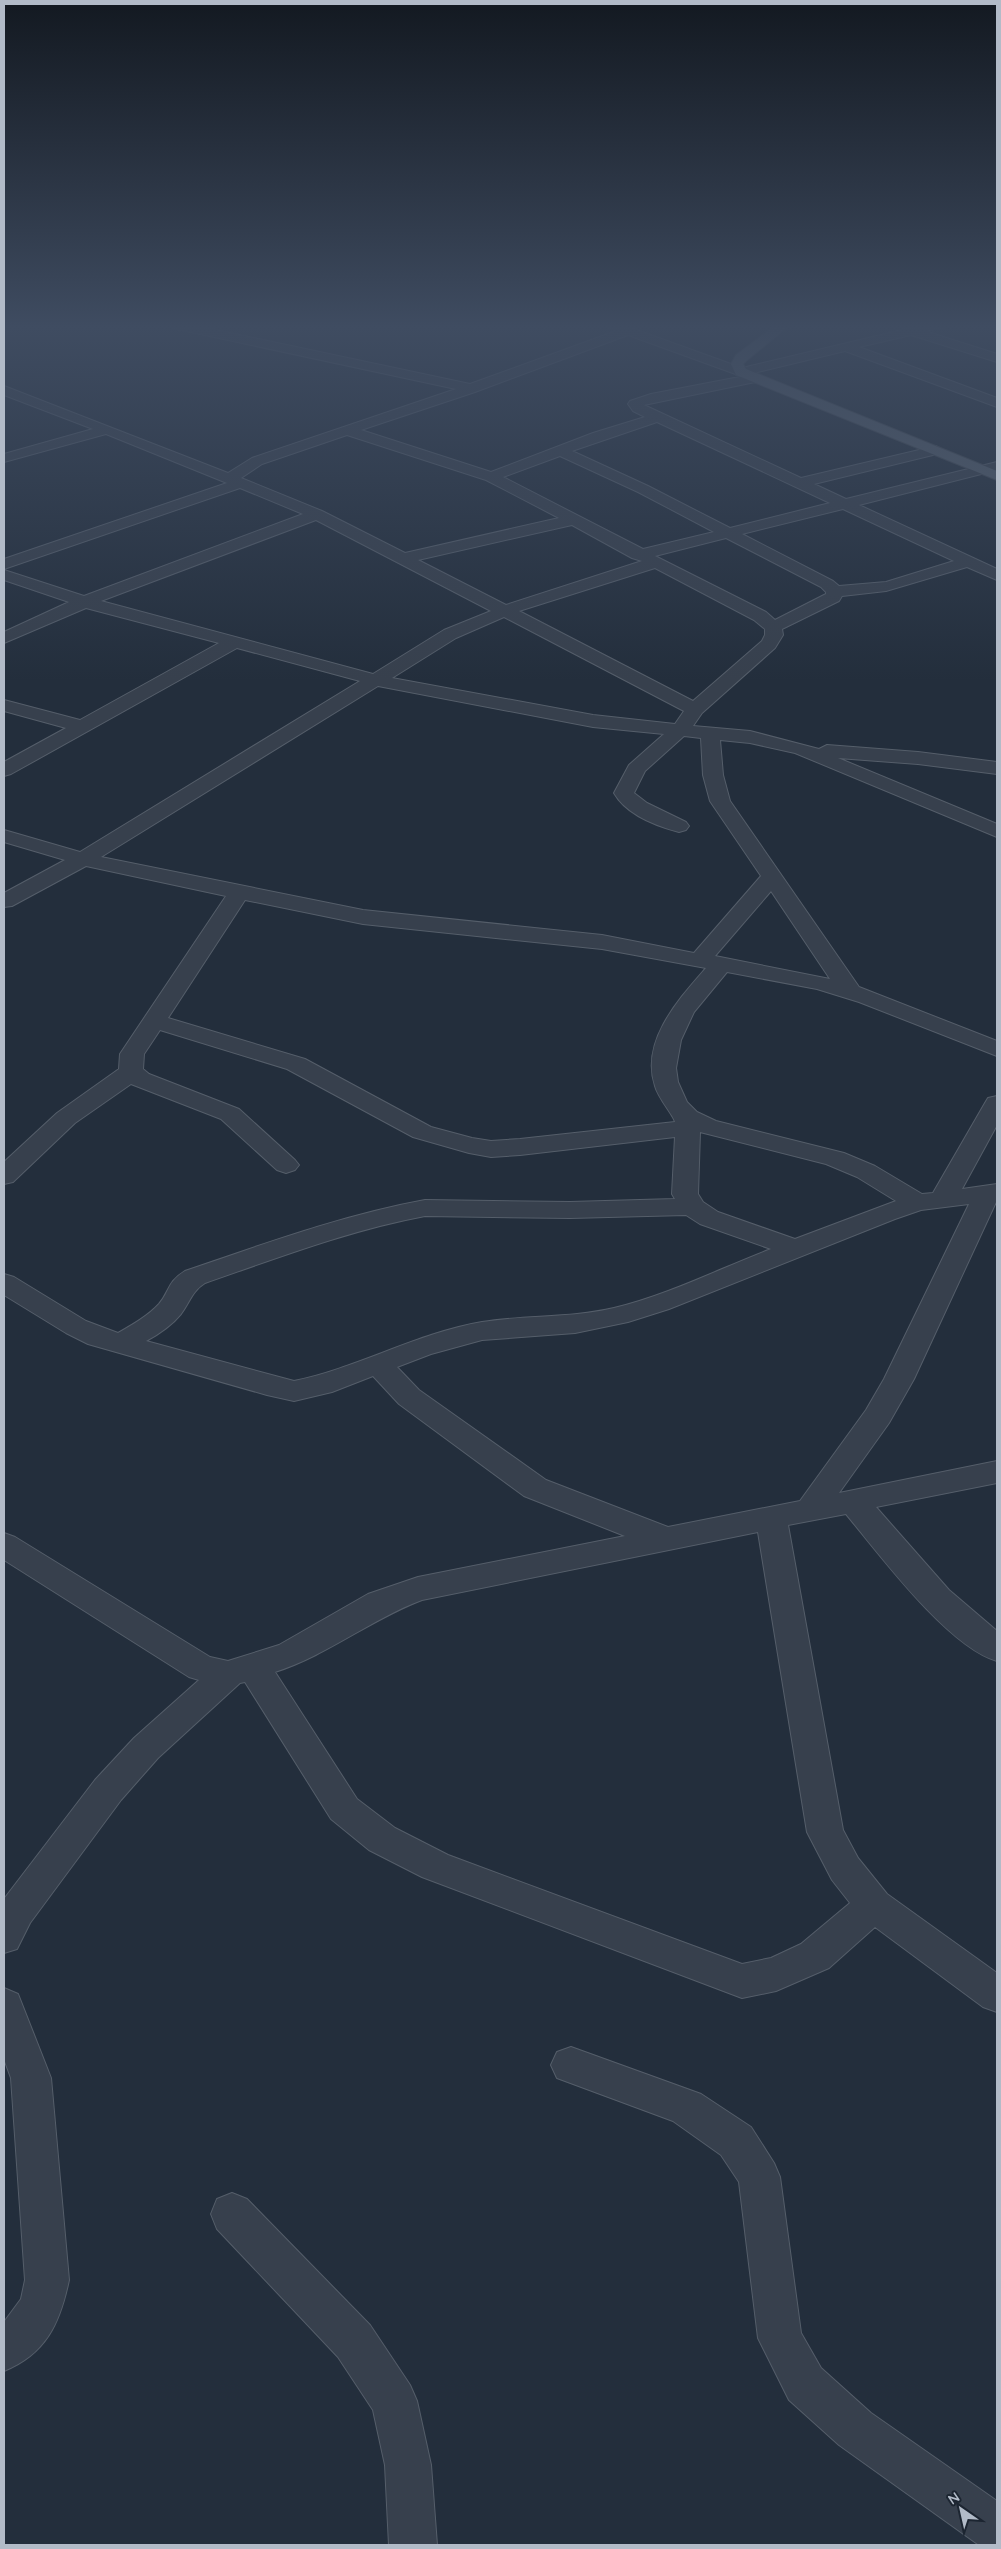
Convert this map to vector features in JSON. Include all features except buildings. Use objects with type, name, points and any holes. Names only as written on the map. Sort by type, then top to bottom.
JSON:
[{"type":"main road","points":[[918,443],[997,476]]},
{"type":"street","points":[[4,458],[57,443]]},
{"type":"street","points":[[142,443],[318,514],[695,709]]},
{"type":"street","points":[[4,564],[235,480],[257,461],[309,443]]},
{"type":"street","points":[[386,443],[490,477],[638,555],[760,616],[772,627],[774,635],[769,644],[695,709],[681,729],[645,759],[636,769],[624,793],[626,799],[633,804],[679,826]]},
{"type":"street","points":[[490,477],[581,443]]},
{"type":"street","points":[[715,443],[997,575]]},
{"type":"street","points":[[802,482],[936,450]]},
{"type":"street","points":[[561,451],[727,532],[827,584],[835,591],[856,592],[877,589],[970,561]]},
{"type":"street","points":[[638,555],[997,466]]},
{"type":"street","points":[[4,638],[84,602],[318,514]]},
{"type":"street","points":[[403,558],[572,520]]},
{"type":"street","points":[[4,901],[83,858],[450,634],[504,611],[654,563]]},
{"type":"street","points":[[4,575],[84,602],[376,680],[593,721],[750,737],[801,749],[918,758],[997,768]]},
{"type":"street","points":[[772,627],[833,597],[835,591]]},
{"type":"street","points":[[4,770],[235,642]]},
{"type":"street","points":[[4,705],[82,727]]},
{"type":"street","points":[[711,732],[710,760],[712,781],[720,801],[850,992]]},
{"type":"street","points":[[801,749],[997,831]]},
{"type":"street","points":[[4,836],[83,858],[239,893],[363,917],[602,942],[821,983],[850,992],[997,1049]]},
{"type":"street","points":[[772,877],[711,962],[680,1014],[665,1049],[664,1078],[674,1102],[687,1122],[685,1194],[692,1207],[709,1218],[797,1248]]},
{"type":"street","points":[[239,893],[132,1054],[128,1064],[131,1072],[140,1078],[230,1114],[286,1165]]},
{"type":"street","points":[[154,1021],[296,1064],[422,1132],[469,1145],[492,1148],[520,1147],[687,1122],[816,1153],[848,1163],[930,1201]]},
{"type":"street","points":[[4,1176],[66,1118],[131,1072]]},
{"type":"street","points":[[930,1201],[997,1103]]},
{"type":"street","points":[[4,1283],[76,1326],[121,1344],[294,1390],[322,1386],[421,1347],[482,1331],[575,1324],[618,1316],[659,1303],[797,1248],[930,1201],[992,1193]]},
{"type":"street","points":[[810,1510],[878,1416],[899,1379],[992,1193]]},
{"type":"street","points":[[121,1344],[174,1305],[177,1292],[184,1284],[195,1277],[310,1238],[403,1212],[448,1207],[570,1210],[692,1207]]},
{"type":"street","points":[[378,1364],[409,1397],[535,1488],[575,1505],[668,1539]]},
{"type":"street","points":[[4,1937],[16,1912],[108,1790],[146,1748],[241,1671],[291,1654],[380,1602],[418,1589],[997,1472]]},
{"type":"street","points":[[853,1501],[932,1595],[975,1634],[997,1648]]},
{"type":"street","points":[[771,1518],[825,1832],[845,1869],[874,1905],[997,1995]]},
{"type":"street","points":[[4,1546],[202,1668],[241,1671],[344,1809],[382,1839],[435,1866],[742,1981],[776,1974],[814,1956],[874,1905]]},
{"type":"street","points":[[4,2006],[31,2078],[47,2280],[41,2309],[19,2338],[4,2349]]},
{"type":"street","points":[[571,2065],[687,2107],[736,2141],[759,2177],[780,2338],[805,2384],[855,2429],[997,2529]]},
{"type":"street","points":[[232,2214],[354,2341],[394,2401],[408,2466],[413,2545]]}]
